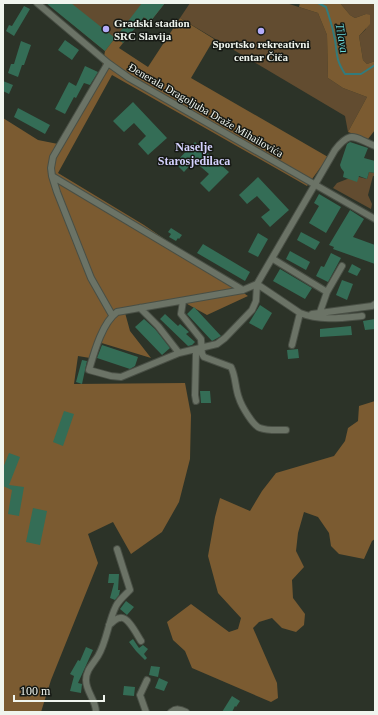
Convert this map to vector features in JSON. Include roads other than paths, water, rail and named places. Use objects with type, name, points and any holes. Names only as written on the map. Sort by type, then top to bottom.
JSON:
[{"type":"street","name":"Đenerala Dragoljuba Draže Mihailovića","points":[[37,3],[108,63],[129,78],[375,219]]},
{"type":"street","points":[[108,63],[53,157],[51,168],[52,176],[69,225],[91,278],[112,315]]},
{"type":"street","points":[[257,284],[243,290],[183,302],[116,312],[112,315],[95,349],[89,370],[121,377],[179,353],[217,344],[225,338],[252,310],[256,301],[257,284],[273,259],[335,150],[343,140],[348,137],[353,137],[375,146]]},
{"type":"street","points":[[52,176],[243,290]]},
{"type":"street","points":[[273,259],[328,292]]},
{"type":"street","points":[[320,312],[328,292],[342,266]]},
{"type":"street","points":[[257,284],[303,314],[330,319],[362,316]]},
{"type":"street","points":[[183,302],[181,314],[201,339],[201,347],[204,357],[231,367],[239,398],[248,414],[258,427],[262,429],[286,430]]},
{"type":"street","points":[[303,314],[372,306],[375,304]]},
{"type":"street","points":[[140,308],[158,326],[179,353]]},
{"type":"street","points":[[292,345],[303,314]]},
{"type":"street","points":[[196,401],[196,353],[201,347]]},
{"type":"street","points":[[96,712],[96,706],[87,686],[86,679],[88,670],[99,655],[116,605],[130,590],[117,549]]},
{"type":"street","points":[[109,625],[115,620],[124,618],[127,620],[141,641]]},
{"type":"street","points":[[146,680],[140,695],[146,712]]},
{"type":"street","points":[[171,712],[175,709],[180,709],[186,712]]},
{"type":"waterway","name":"Tilava","points":[[318,3],[326,7],[333,31],[338,59],[345,74],[361,74],[375,65]]},
{"type":"place","name":"Gradski stadion SRC Slavija","points":[[106,29]]},
{"type":"place","name":"Sportsko rekreativni centar Čiča","points":[[261,31]]},
{"type":"district","name":"Naselje Starosjedilaca","points":[[194,154]]}]
